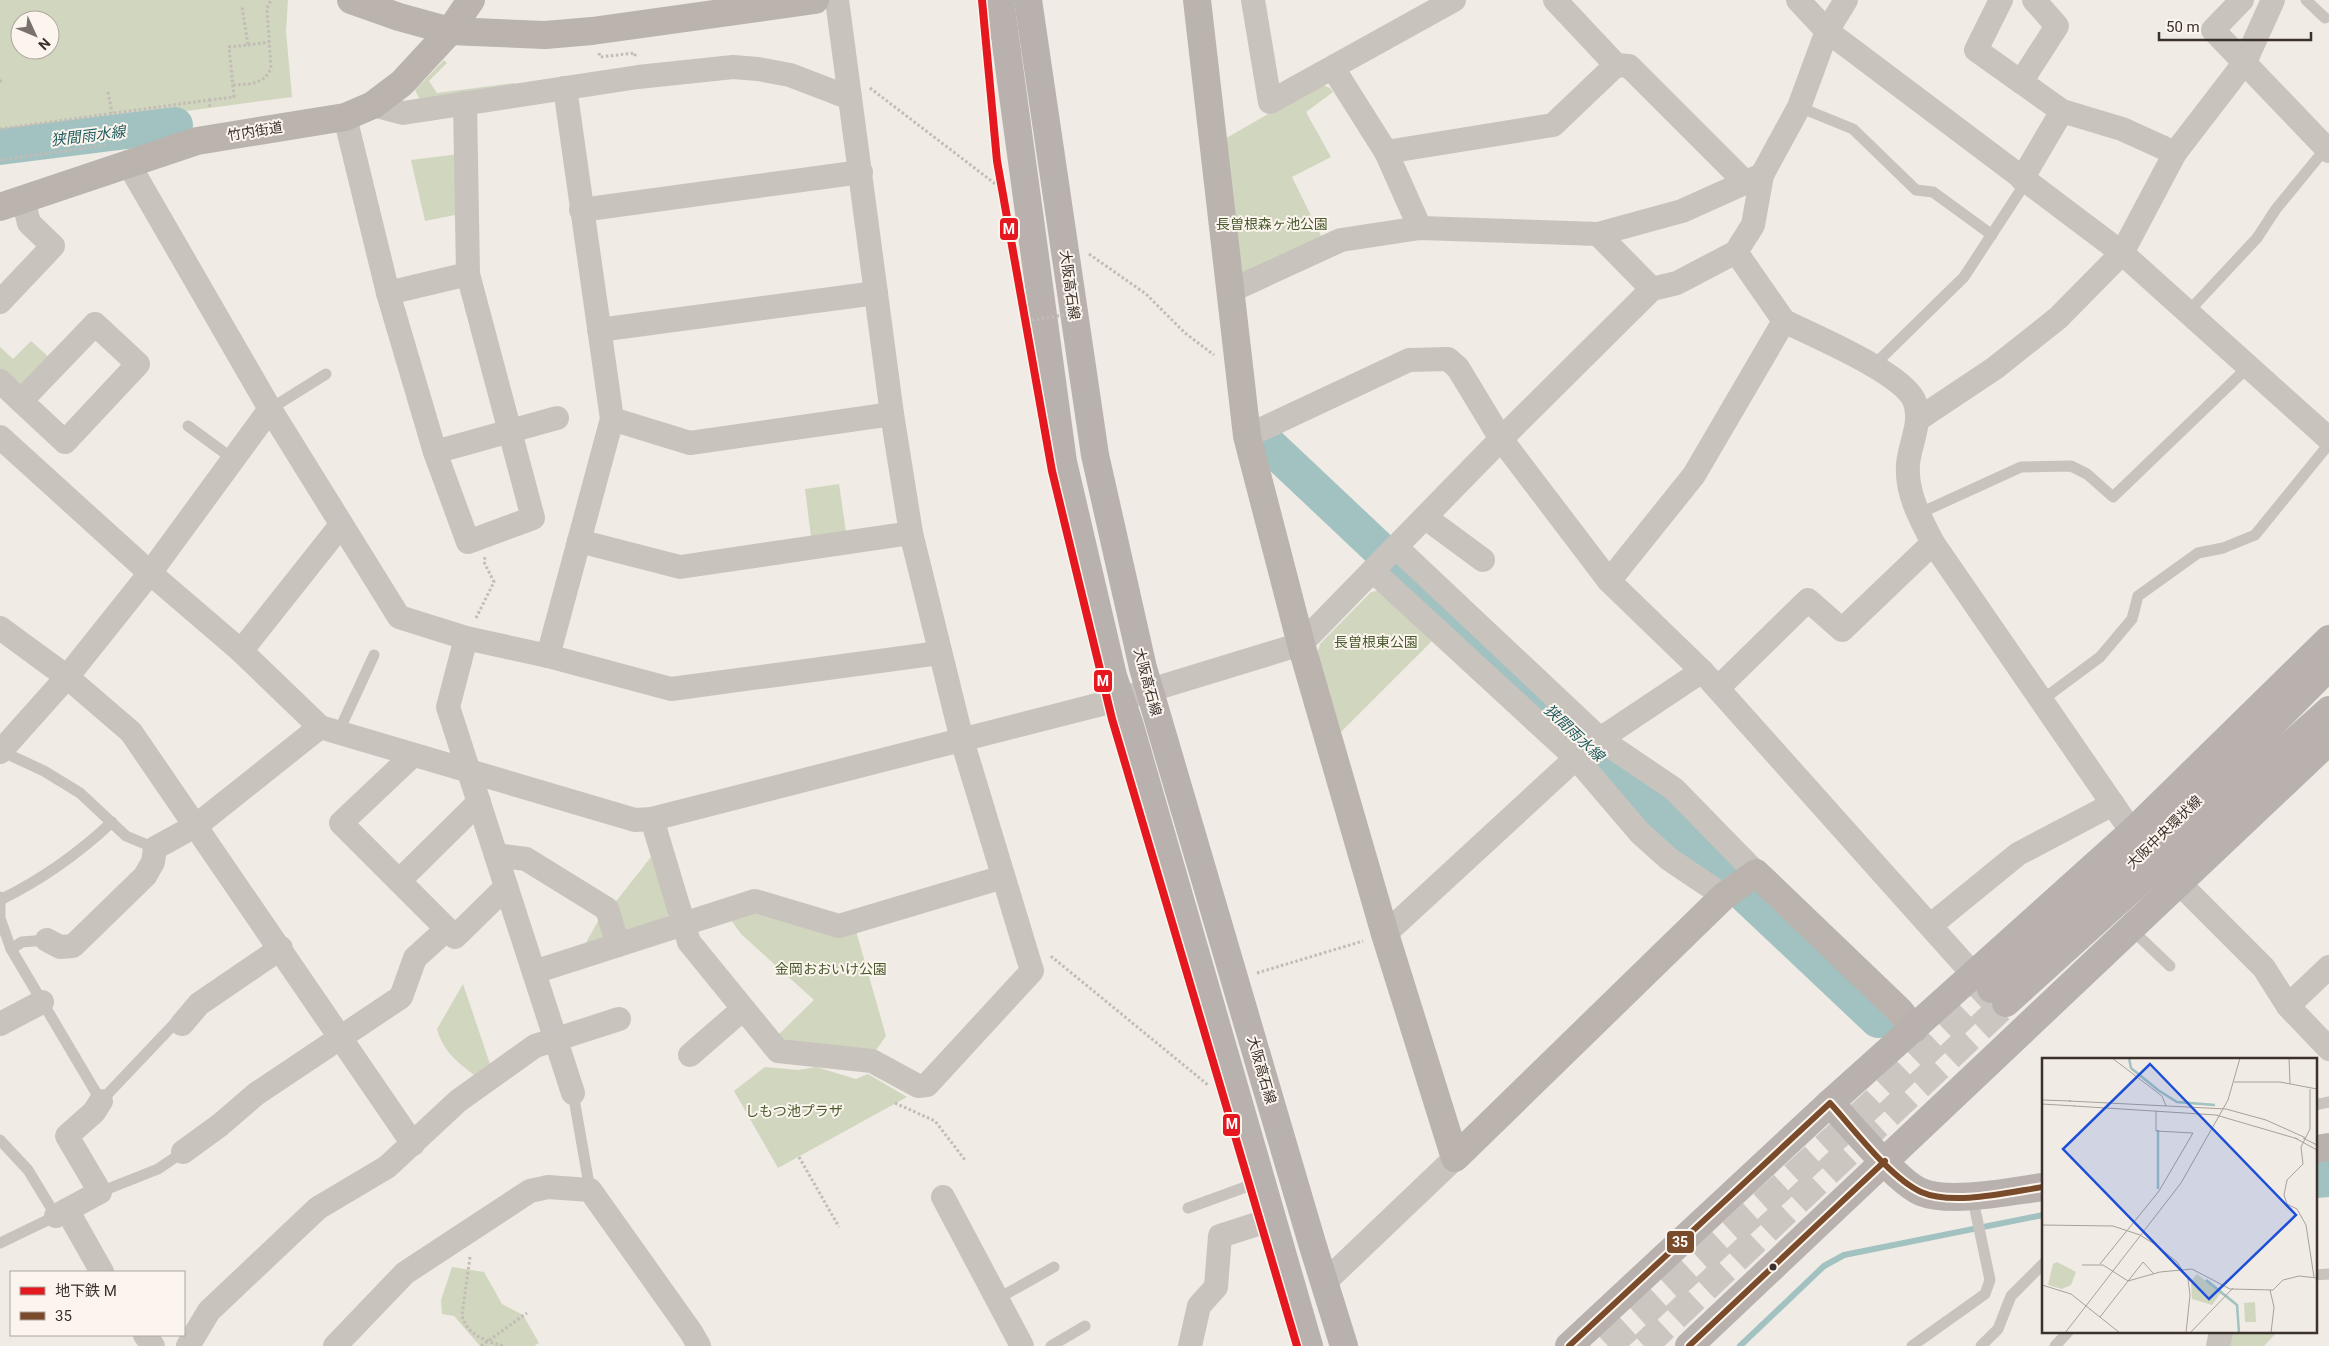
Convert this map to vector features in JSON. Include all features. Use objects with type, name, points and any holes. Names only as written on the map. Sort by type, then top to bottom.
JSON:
[{"type":"main road","name":"大阪高石線","points":[[1000,0],[1063,462],[1113,676],[1309,1346]]},
{"type":"main road","name":"大阪高石線","points":[[1028,0],[1095,455],[1149,690],[1344,1346]]},
{"type":"main road","points":[[1569,1346],[1830,1103],[1914,1029],[1990,989],[2132,832],[2329,640]]},
{"type":"main road","name":"大阪中央環状線","points":[[1990,989],[2144,853],[2329,667]]},
{"type":"main road","name":"大阪中央環状線","points":[[1990,989],[2329,710]]},
{"type":"main road","points":[[1689,1346],[2329,741]]},
{"type":"main road","points":[[1830,1103],[1885,1161],[1922,1192],[1951,1197],[1972,1196],[2042,1186]]},
{"type":"main road","points":[[2316,1149],[2329,1147]]},
{"type":"street","points":[[351,0],[399,17],[450,31],[545,35],[592,31],[777,2],[815,0]]},
{"type":"street","name":"竹内街道","points":[[11,203],[122,153],[345,116],[373,105],[402,83],[450,31],[471,0]]},
{"type":"street","points":[[652,819],[689,942],[778,1051],[872,1061],[918,1086],[927,1085],[1032,971],[962,740],[939,653],[911,533],[892,414],[876,293],[861,172],[856,90],[837,0]]},
{"type":"street","points":[[1197,0],[1246,436],[1301,644],[1385,934],[1455,1158]]},
{"type":"street","points":[[1253,0],[1270,102],[1454,0]]},
{"type":"street","points":[[1555,0],[1616,65],[1629,66],[1754,179]]},
{"type":"street","points":[[1798,0],[1827,31],[2122,253],[2329,440]]},
{"type":"street","points":[[0,437],[150,573],[329,730],[412,756],[635,820],[652,819],[1121,699],[1301,644],[1397,548],[1501,439],[1652,289],[1677,283],[1736,252],[1753,225],[1754,179],[1799,107],[1827,31],[1846,0]]},
{"type":"street","points":[[2001,0],[1976,50],[2062,111],[2122,129],[2175,153]]},
{"type":"street","points":[[2021,82],[2057,26],[2034,0]]},
{"type":"street","points":[[2242,0],[2214,30],[2328,150]]},
{"type":"street","points":[[1917,420],[1995,368],[2058,318],[2122,253],[2175,153],[2245,62],[2274,0]]},
{"type":"street","points":[[1386,152],[1553,124],[1616,65]]},
{"type":"street","points":[[373,105],[403,113],[701,69],[733,67],[758,69],[856,90]]},
{"type":"street","points":[[1333,68],[1386,152],[1420,228]]},
{"type":"street","points":[[548,656],[612,419],[565,88]]},
{"type":"street","points":[[345,116],[388,293],[434,452],[468,542],[533,518],[468,274],[465,103]]},
{"type":"street","points":[[2024,181],[2062,111]]},
{"type":"street","points":[[122,153],[270,409],[340,525],[399,617],[466,638],[548,656],[671,689],[939,653]]},
{"type":"street","points":[[581,210],[861,172]]},
{"type":"street","points":[[1230,291],[1342,240],[1420,228],[1598,234],[1682,211],[1754,179]]},
{"type":"street","points":[[0,302],[53,246],[11,203]]},
{"type":"street","points":[[1598,234],[1652,289]]},
{"type":"street","points":[[1736,252],[1784,321],[1895,378],[1914,400],[1917,420],[1908,463],[1909,486],[1918,514],[1933,543],[2132,832]]},
{"type":"street","points":[[388,293],[468,274]]},
{"type":"street","points":[[599,330],[876,293]]},
{"type":"street","points":[[1609,580],[1694,475],[1784,321]]},
{"type":"street","points":[[0,381],[65,442],[138,364],[96,324],[22,401]]},
{"type":"street","points":[[1246,436],[1409,360],[1448,359],[1458,368],[1501,439],[1609,580],[1710,680],[1990,989]]},
{"type":"street","points":[[0,752],[67,677],[150,573],[270,409]]},
{"type":"street","points":[[612,419],[690,443],[892,414]]},
{"type":"street","points":[[434,452],[557,418]]},
{"type":"street","points":[[1426,518],[1483,560]]},
{"type":"street","points":[[241,651],[340,525]]},
{"type":"street","points":[[579,541],[680,567],[911,533]]},
{"type":"street","points":[[1385,934],[1588,748],[1710,680],[1808,600],[1842,630],[1933,543]]},
{"type":"street","points":[[1397,548],[1588,748],[1640,833],[1669,859],[1739,885],[1899,1010],[1914,1029]]},
{"type":"street","points":[[1374,570],[1588,748],[1674,789],[1739,885]]},
{"type":"street","points":[[0,628],[67,677],[131,732],[281,948],[412,1144]]},
{"type":"street","points":[[466,638],[448,707],[573,1093]]},
{"type":"street","points":[[47,940],[60,947],[73,946],[144,876],[153,862],[155,848],[197,825],[329,730]]},
{"type":"street","points":[[412,756],[341,823],[455,937],[506,887]]},
{"type":"street","points":[[399,881],[479,802]]},
{"type":"street","points":[[1931,925],[2018,854],[2113,804]]},
{"type":"street","points":[[496,854],[526,859],[607,909],[618,944]]},
{"type":"street","points":[[534,972],[755,901],[839,926],[1003,877]]},
{"type":"street","points":[[2178,882],[2264,968],[2288,1006],[2329,1049]]},
{"type":"street","points":[[1325,1282],[1739,885]]},
{"type":"street","points":[[183,1152],[220,1126],[256,1094],[401,997],[415,958],[447,928]]},
{"type":"street","points":[[182,1024],[199,1004],[281,948]]},
{"type":"street","points":[[2288,1006],[2329,967]]},
{"type":"street","points":[[0,1024],[42,1002]]},
{"type":"street","points":[[690,1054],[743,1009]]},
{"type":"street","points":[[188,1346],[209,1311],[318,1208],[387,1167],[458,1101],[535,1046],[619,1019]]},
{"type":"street","points":[[101,1101],[94,1112],[67,1136],[100,1192],[62,1213],[101,1271]]},
{"type":"street","points":[[334,1346],[405,1273],[530,1191],[548,1187],[590,1190],[699,1346]]},
{"type":"street","points":[[943,1197],[1022,1346]]},
{"type":"street","points":[[1190,1346],[1199,1306],[1216,1287],[1220,1236],[1273,1220]]},
{"type":"lane","points":[[2306,0],[2326,18]]},
{"type":"lane","points":[[1799,107],[1852,129],[1916,190],[1933,192],[1992,235]]},
{"type":"lane","points":[[2188,312],[2257,238],[2276,209],[2328,150]]},
{"type":"lane","points":[[1873,366],[1964,277],[2024,181]]},
{"type":"lane","points":[[1918,514],[2021,467],[2071,466],[2087,474],[2113,498],[2248,367]]},
{"type":"lane","points":[[270,409],[326,374]]},
{"type":"lane","points":[[188,426],[233,459]]},
{"type":"lane","points":[[2042,700],[2100,657],[2132,619],[2138,596],[2198,553],[2223,548],[2255,535],[2329,444]]},
{"type":"lane","points":[[329,730],[374,656]]},
{"type":"lane","points":[[0,752],[44,771],[80,793],[126,836],[155,848]]},
{"type":"lane","points":[[112,822],[86,845],[18,891],[0,898],[0,918],[11,949],[101,1101],[176,1022],[182,1024]]},
{"type":"lane","points":[[2130,928],[2170,966]]},
{"type":"lane","points":[[11,949],[22,942],[47,940]]},
{"type":"lane","points":[[573,1093],[590,1190]]},
{"type":"lane","points":[[2316,1105],[2329,1102]]},
{"type":"lane","points":[[0,1140],[28,1170],[62,1213],[0,1243]]},
{"type":"lane","points":[[100,1192],[158,1169],[183,1152]]},
{"type":"lane","points":[[1188,1208],[1262,1181]]},
{"type":"lane","points":[[1912,1346],[1985,1294],[1990,1280],[1972,1196]]},
{"type":"lane","points":[[1981,1346],[1998,1329],[2011,1296],[2042,1265]]},
{"type":"lane","points":[[997,1299],[1054,1267]]},
{"type":"lane","points":[[2316,1275],[2329,1274]]},
{"type":"lane","points":[[1051,1346],[1085,1326]]},
{"type":"lane","points":[[2055,1346],[2066,1334]]},
{"type":"path","points":[[233,85],[262,81],[268,75],[271,68],[267,8],[271,0]]},
{"type":"path","points":[[242,7],[248,45]]},
{"type":"path","points":[[0,129],[234,97],[229,47],[269,42]]},
{"type":"path","points":[[599,50],[600,57],[635,53],[636,60]]},
{"type":"path","points":[[856,90],[1007,192]]},
{"type":"path","points":[[108,92],[112,113]]},
{"type":"path","points":[[209,100],[210,108]]},
{"type":"path","points":[[0,160],[122,153]]},
{"type":"path","points":[[1084,251],[1146,294],[1185,333],[1213,355],[1238,356]]},
{"type":"path","points":[[1027,320],[1086,311]]},
{"type":"path","points":[[466,638],[494,582],[484,562],[489,535]]},
{"type":"path","points":[[1252,974],[1385,934]]},
{"type":"path","points":[[1032,971],[1045,964],[1052,957],[1212,1089]]},
{"type":"path","points":[[895,1103],[935,1121],[965,1160]]},
{"type":"path","points":[[799,1157],[839,1228]]},
{"type":"path","points":[[468,1233],[472,1239],[462,1315],[463,1322],[472,1334],[504,1346]]},
{"type":"path","points":[[481,1346],[527,1313]]},
{"type":"green space","points":[[0,0],[288,0],[286,31],[292,97],[0,136]]},
{"type":"green space","points":[[444,60],[447,63],[429,81],[437,93],[514,83],[514,87],[420,100],[415,90]]},
{"type":"green space","name":"長曽根森ヶ池公園","points":[[1320,84],[1330,88],[1333,92],[1306,112],[1331,157],[1292,177],[1324,242],[1249,278],[1239,273],[1223,140]]},
{"type":"green space","points":[[459,154],[460,214],[425,221],[411,160]]},
{"type":"green space","points":[[31,341],[51,359],[26,385],[16,386],[0,370],[0,347],[13,359]]},
{"type":"green space","points":[[839,484],[846,532],[811,537],[805,489]]},
{"type":"green space","name":"長曽根東公園","points":[[1382,590],[1434,639],[1341,732],[1317,654],[1320,644],[1371,592]]},
{"type":"green space","points":[[651,857],[669,913],[665,922],[631,933],[622,928],[614,904]]},
{"type":"green space","name":"金岡おおいけ公園","points":[[757,911],[856,931],[886,1036],[874,1053],[783,1041],[778,1035],[814,1000],[741,934],[731,920]]},
{"type":"green space","points":[[602,914],[607,933],[601,942],[583,948]]},
{"type":"green space","points":[[463,984],[490,1064],[474,1075],[456,1061],[447,1050],[437,1029]]},
{"type":"green space","name":"しもつ池プラザ","points":[[765,1067],[798,1070],[816,1067],[856,1079],[868,1074],[907,1097],[778,1168],[734,1091]]},
{"type":"green space","points":[[452,1267],[484,1272],[502,1304],[523,1315],[539,1343],[534,1346],[480,1346],[454,1316],[442,1314],[441,1300]]},
{"type":"green space","points":[[2226,1334],[2275,1334],[2264,1346],[2224,1346]]},
{"type":"waterway","name":"狭間雨水線","points":[[0,147],[175,125]]},
{"type":"waterway","name":"狭間雨水線","points":[[1270,446],[1878,1020]]},
{"type":"waterway","points":[[2316,1180],[2329,1179]]},
{"type":"waterway","points":[[1740,1346],[1824,1266],[1844,1255],[2042,1215]]},
{"type":"tunnel","points":[[1608,1346],[1871,1105],[1991,989]]},
{"type":"tunnel","points":[[1644,1346],[2006,1003]]},
{"type":"metro line","name":"M","points":[[982,0],[997,161],[1052,471],[1112,719],[1297,1346]]},
{"type":"transit line","name":"35","points":[[1569,1346],[1830,1103],[1897,1176],[1921,1192],[1934,1196],[1965,1198],[2042,1187]]},
{"type":"transit line","name":"35","points":[[1689,1346],[1885,1161]]}]
